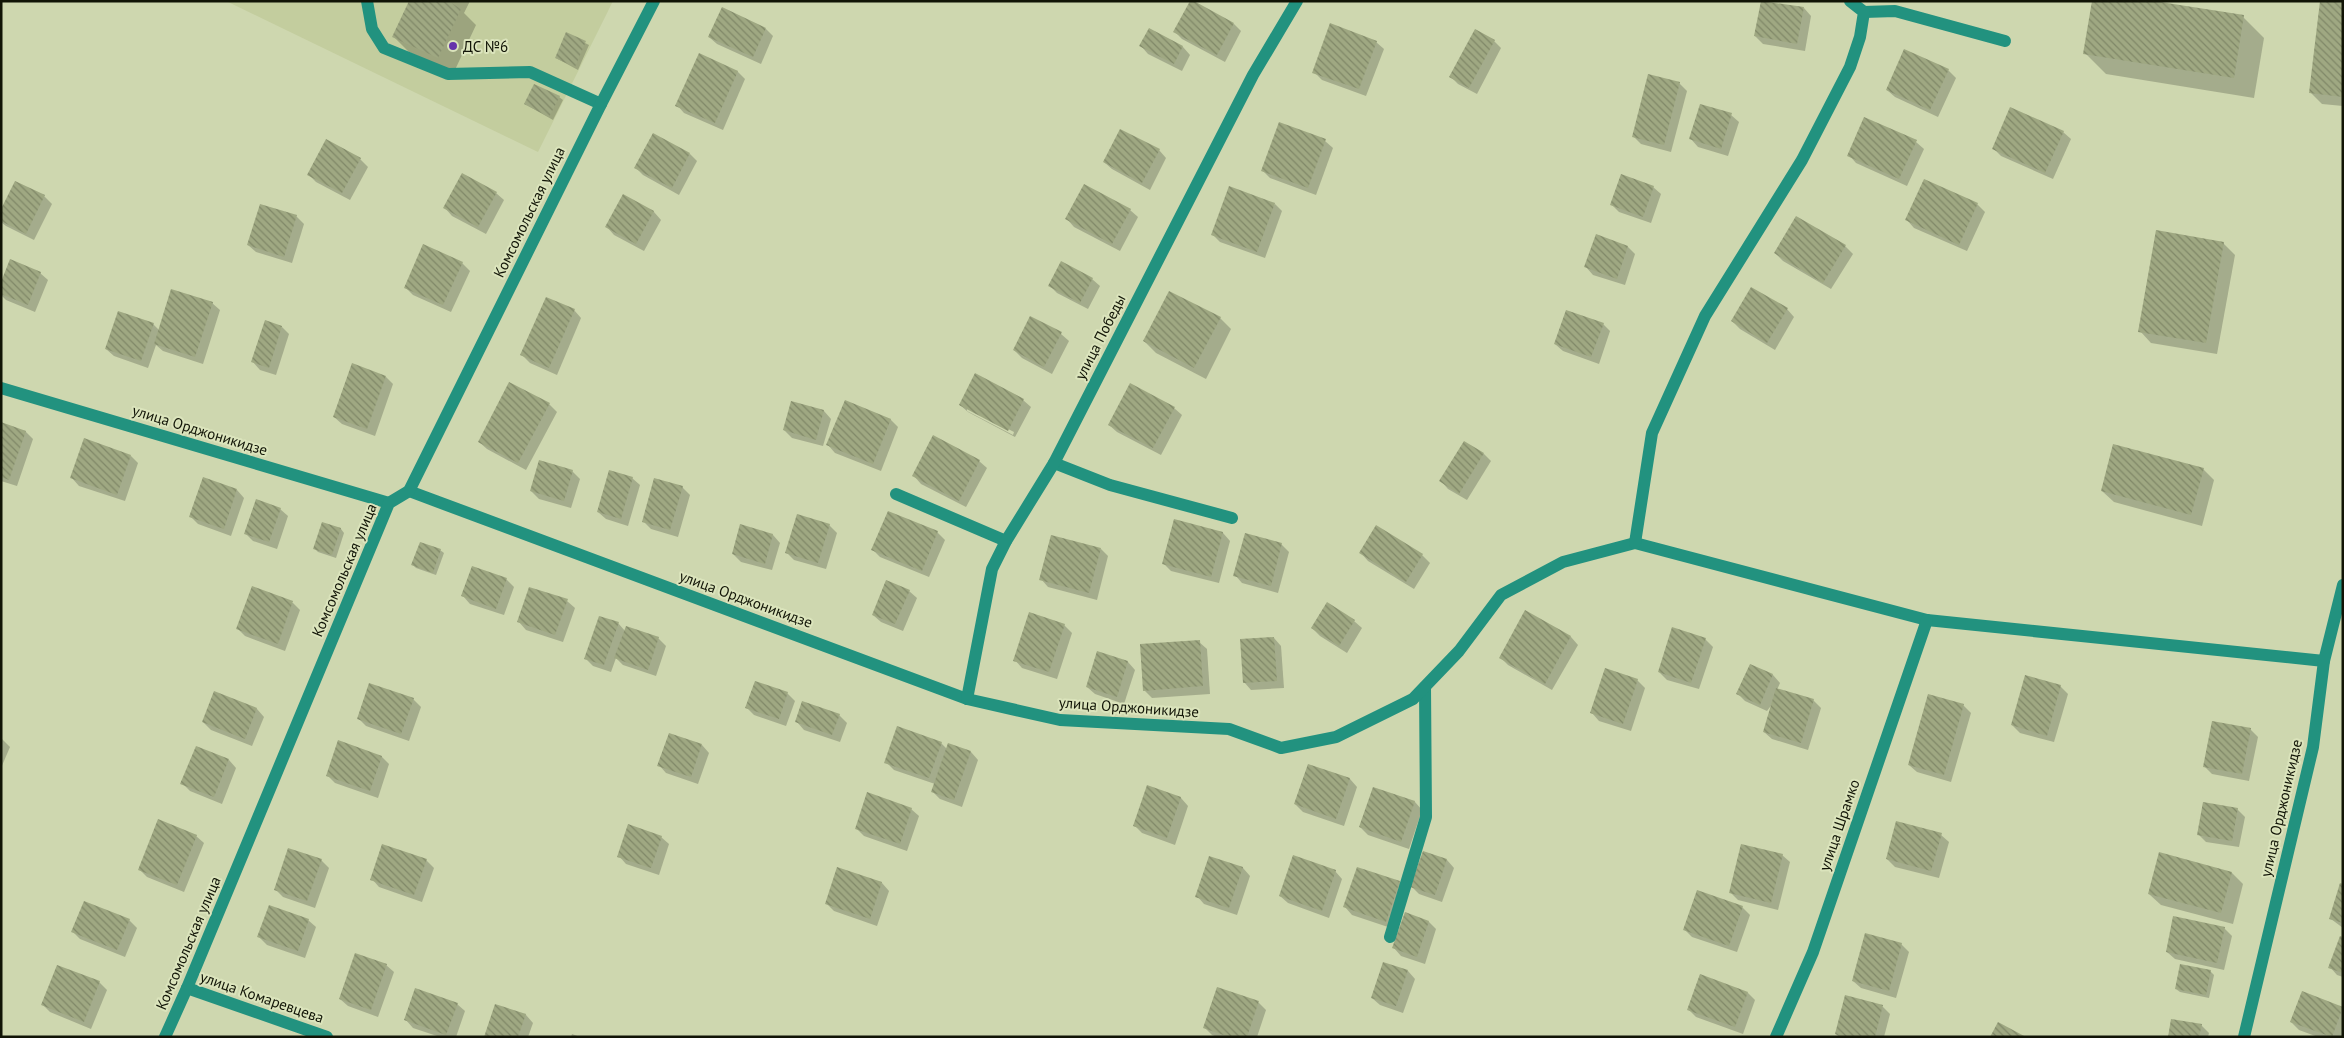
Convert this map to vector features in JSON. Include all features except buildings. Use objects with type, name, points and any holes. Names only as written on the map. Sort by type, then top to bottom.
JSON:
[{"type":"street","points":[[367,1],[372,29],[384,48],[448,74],[530,72],[601,104]]},
{"type":"street","name":"Комсомольская улица","points":[[165,1037],[389,503],[409,490],[654,1]]},
{"type":"street","name":"улица Победы","points":[[967,699],[992,569],[1006,541],[1054,463],[1253,75],[1297,1]]},
{"type":"street","points":[[1850,1],[1864,12],[1895,12],[2005,41]]},
{"type":"street","points":[[1864,12],[1860,37],[1850,67],[1802,160],[1705,316],[1652,433],[1635,543],[1927,620],[2324,662]]},
{"type":"street","name":"улица Орджоникидзе","points":[[1,388],[389,503]]},
{"type":"street","points":[[1054,463],[1110,485],[1232,518]]},
{"type":"street","name":"улица Орджоникидзе","points":[[409,490],[967,699],[1060,720],[1229,730],[1281,748],[1336,737],[1413,699],[1459,651],[1501,595],[1563,562],[1635,543]]},
{"type":"street","points":[[896,494],[1006,541]]},
{"type":"street","name":"улица Орджоникидзе","points":[[2244,1037],[2313,747],[2324,662],[2343,585]]},
{"type":"street","name":"улица Шрамко","points":[[1776,1037],[1813,952],[1927,620]]},
{"type":"street","points":[[1390,938],[1426,817],[1425,687]]},
{"type":"street","name":"улица Комаревцева","points":[[187,988],[327,1037]]},
{"type":"shaded area","name":"ДС №6","points":[[226,1],[613,1],[538,152]]},
{"type":"place","name":"ДС №6","points":[[453,46]]}]
